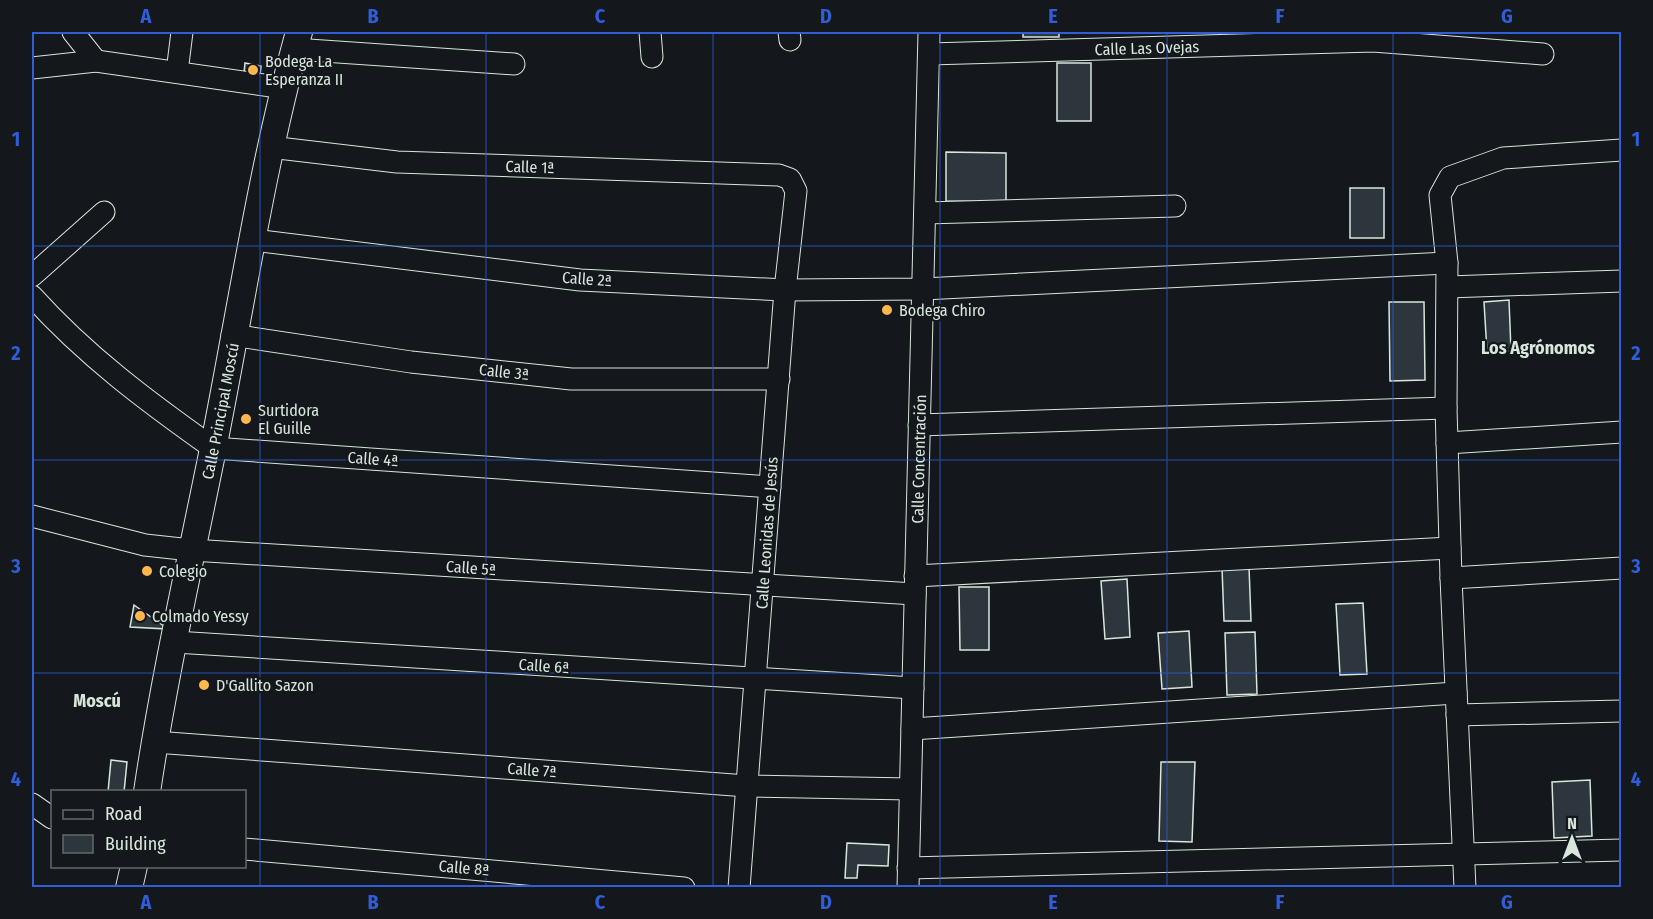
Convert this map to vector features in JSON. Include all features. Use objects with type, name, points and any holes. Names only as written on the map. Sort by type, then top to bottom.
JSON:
[{"type":"street","points":[[73,32],[96,62]]},
{"type":"street","points":[[177,72],[182,32]]},
{"type":"street","points":[[650,32],[652,57]]},
{"type":"street","name":"Calle Concentración","points":[[908,878],[929,32]]},
{"type":"street","points":[[296,40],[514,64]]},
{"type":"street","name":"Calle Principal Moscú","points":[[147,790],[176,642],[190,550],[213,448],[232,335],[270,147],[296,40]]},
{"type":"street","name":"Calle Las Ovejas","points":[[929,54],[1373,41],[1543,54]]},
{"type":"street","points":[[32,68],[96,62],[285,88]]},
{"type":"street","name":"Calle 1ª","points":[[270,147],[397,162],[779,175],[790,179]]},
{"type":"street","points":[[1465,888],[1450,578],[1446,408],[1448,287],[1440,195],[1450,177],[1503,158],[1622,150]]},
{"type":"street","name":"Calle Leonidas de Jesús","points":[[739,888],[785,290],[796,191],[790,179]]},
{"type":"street","points":[[925,213],[1175,206]]},
{"type":"street","points":[[32,276],[104,212]]},
{"type":"street","name":"Calle 2ª","points":[[253,240],[580,280],[785,290],[923,289],[1447,263]]},
{"type":"street","points":[[1448,287],[1622,281]]},
{"type":"street","points":[[32,296],[92,358],[213,448]]},
{"type":"street","name":"Calle 3ª","points":[[232,335],[411,362],[571,379],[779,379]]},
{"type":"street","points":[[919,424],[1446,408]]},
{"type":"street","points":[[1447,443],[1622,432]]},
{"type":"street","name":"Calle 4ª","points":[[213,448],[770,487]]},
{"type":"street","name":"Calle 5ª","points":[[32,516],[145,545],[190,550],[762,586],[915,585],[1450,548]]},
{"type":"street","points":[[1450,578],[1622,568]]},
{"type":"street","name":"Calle 6ª","points":[[176,642],[755,680],[913,688]]},
{"type":"street","points":[[912,729],[1456,693]]},
{"type":"street","points":[[1457,716],[1622,711]]},
{"type":"street","name":"Calle 7ª","points":[[155,742],[747,786],[910,789]]},
{"type":"street","points":[[32,804],[51,818]]},
{"type":"street","points":[[32,816],[51,819]]},
{"type":"street","name":"Calle 8ª","points":[[246,849],[684,888]]},
{"type":"street","points":[[908,878],[1464,853],[1622,850]]},
{"type":"street","points":[[129,888],[134,868]]},
{"type":"building","points":[[1023,32],[1059,32],[1059,37],[1023,37]]},
{"type":"building","name":"Bodega La Esperanza II","points":[[245,63],[261,66],[260,76],[244,73]]},
{"type":"building","points":[[1057,63],[1091,63],[1091,121],[1057,121]]},
{"type":"building","points":[[946,152],[1006,153],[1006,202],[946,201]]},
{"type":"building","points":[[1350,188],[1384,188],[1384,238],[1350,238]]},
{"type":"building","points":[[1509,300],[1511,351],[1487,352],[1484,302]]},
{"type":"building","points":[[1389,302],[1424,302],[1425,380],[1390,381]]},
{"type":"building","points":[[1249,567],[1251,621],[1224,621],[1222,568]]},
{"type":"building","points":[[1127,579],[1130,637],[1105,639],[1101,581]]},
{"type":"building","points":[[959,587],[989,587],[989,650],[960,650]]},
{"type":"building","points":[[1363,603],[1367,674],[1340,675],[1336,604]]},
{"type":"building","name":"Colmado Yessy","points":[[134,605],[168,629],[130,627]]},
{"type":"building","points":[[1189,631],[1192,687],[1162,689],[1158,633]]},
{"type":"building","points":[[1255,632],[1257,694],[1227,695],[1225,633]]},
{"type":"building","points":[[111,760],[127,762],[124,790],[108,790]]},
{"type":"building","points":[[1161,762],[1195,762],[1192,842],[1159,841]]},
{"type":"building","points":[[1590,780],[1592,836],[1554,838],[1552,782]]},
{"type":"building","points":[[847,843],[889,845],[888,866],[858,865],[857,878],[845,878]]},
{"type":"place","name":"Bodega La Esperanza II","points":[[253,70]]},
{"type":"place","name":"Bodega Chiro","points":[[887,310]]},
{"type":"place","name":"Surtidora El Guille","points":[[246,419]]},
{"type":"place","name":"Colegio","points":[[147,571]]},
{"type":"place","name":"Colmado Yessy","points":[[140,616]]},
{"type":"place","name":"D'Gallito Sazon","points":[[204,685]]},
{"type":"district","name":"Los Agrónomos","points":[[1538,348]]},
{"type":"district","name":"Moscú","points":[[97,701]]}]
